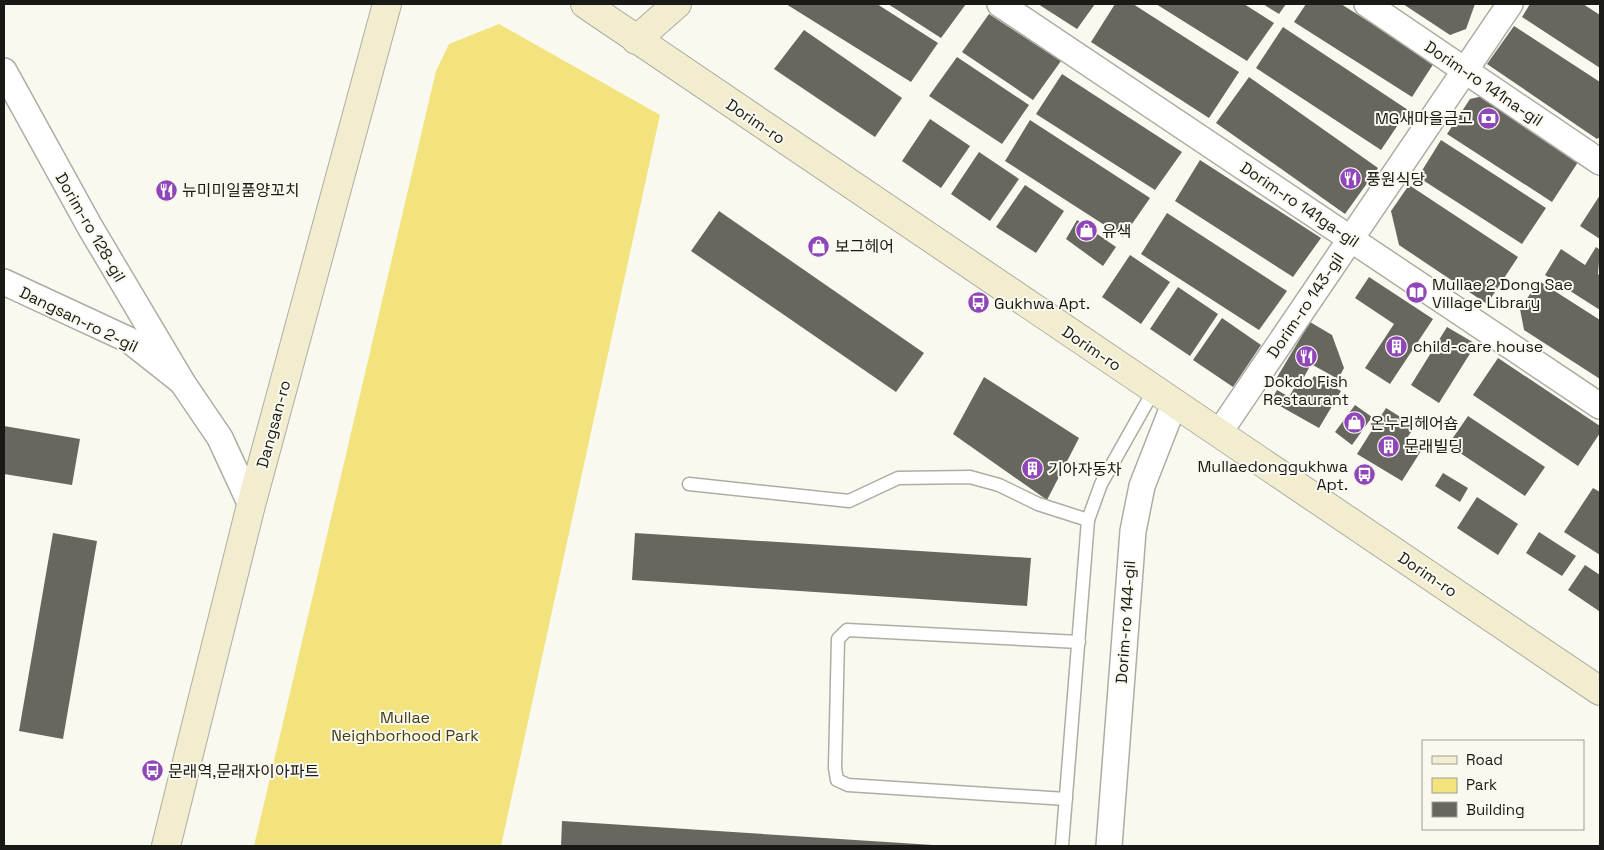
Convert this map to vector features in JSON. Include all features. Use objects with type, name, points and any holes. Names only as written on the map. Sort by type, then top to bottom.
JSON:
[{"type":"main road","name":"Dangsan-ro","points":[[166,846],[251,505],[387,4]]},
{"type":"main road","name":"Dorim-ro","points":[[585,4],[1600,691]]},
{"type":"main road","points":[[636,40],[677,4]]},
{"type":"street","name":"Dorim-ro 141ga-gil","points":[[1000,4],[1600,406]]},
{"type":"street","name":"Dorim-ro 141na-gil","points":[[1367,4],[1600,162]]},
{"type":"street","name":"Dorim-ro 143-gil","points":[[1219,433],[1510,4]]},
{"type":"street","name":"Dorim-ro 128-gil","points":[[4,71],[90,227],[182,382]]},
{"type":"street","name":"Dangsan-ro 2-gil","points":[[4,282],[128,340],[182,382],[220,438],[251,505]]},
{"type":"street","name":"Dorim-ro 144-gil","points":[[1109,846],[1133,531],[1164,397]]},
{"type":"lane","points":[[1062,846],[1088,520],[1101,484],[1164,397]]},
{"type":"lane","points":[[689,484],[848,501],[898,478],[970,476],[999,485],[1038,504],[1088,520]]},
{"type":"lane","points":[[1066,799],[848,786],[837,780],[835,768],[838,639],[847,630],[1079,642]]},
{"type":"green space","name":"Mullae Neighborhood Park","points":[[499,24],[660,115],[501,846],[254,846],[436,71],[449,44]]},
{"type":"building","points":[[786,4],[877,4],[938,43],[911,82]]},
{"type":"building","points":[[888,4],[966,4],[941,38]]},
{"type":"building","points":[[1038,4],[1095,4],[1077,29]]},
{"type":"building","points":[[1115,4],[1133,4],[1239,72],[1209,118],[1091,42]]},
{"type":"building","points":[[1156,4],[1244,4],[1274,23],[1247,61]]},
{"type":"building","points":[[1263,4],[1286,4],[1279,14]]},
{"type":"building","points":[[1306,4],[1341,4],[1434,63],[1412,97],[1294,22]]},
{"type":"building","points":[[1403,4],[1475,4],[1466,29],[1450,35]]},
{"type":"building","points":[[1530,4],[1583,4],[1600,15],[1600,68],[1522,17]]},
{"type":"building","points":[[989,14],[1061,61],[1033,100],[962,52]]},
{"type":"building","points":[[1514,26],[1600,82],[1600,137],[1597,139],[1487,64]]},
{"type":"building","points":[[1283,27],[1408,110],[1381,150],[1256,68]]},
{"type":"building","points":[[804,30],[902,98],[875,137],[774,69]]},
{"type":"building","points":[[957,57],[1029,105],[1002,144],[929,96]]},
{"type":"building","points":[[1062,74],[1182,152],[1155,190],[1036,114]]},
{"type":"building","points":[[1249,77],[1378,168],[1345,214],[1216,123]]},
{"type":"building","points":[[1488,95],[1582,156],[1552,202],[1447,134],[1470,99]]},
{"type":"building","points":[[930,119],[970,146],[941,188],[902,161]]},
{"type":"building","points":[[1030,120],[1150,198],[1123,237],[1005,161]]},
{"type":"building","points":[[1441,140],[1546,208],[1522,244],[1418,177]]},
{"type":"building","points":[[979,152],[1019,179],[990,221],[951,194]]},
{"type":"building","points":[[1200,160],[1321,238],[1293,277],[1175,201]]},
{"type":"building","points":[[1025,185],[1064,211],[1036,253],[996,227]]},
{"type":"building","points":[[1409,185],[1518,257],[1487,304],[1399,245],[1391,211]]},
{"type":"building","points":[[1600,195],[1600,239],[1580,226]]},
{"type":"building","points":[[719,211],[924,353],[896,392],[691,251]]},
{"type":"building","points":[[1167,213],[1287,291],[1259,330],[1141,254]]},
{"type":"building","points":[[1077,220],[1116,247],[1103,266],[1066,239]]},
{"type":"building","points":[[1596,247],[1600,250],[1598,274],[1600,276],[1600,310],[1545,275],[1561,249],[1585,265]]},
{"type":"building","points":[[1130,255],[1170,282],[1141,324],[1102,297]]},
{"type":"building","name":"child-care house","points":[[1369,277],[1433,319],[1390,384],[1365,368],[1394,324],[1355,298]]},
{"type":"building","points":[[1539,281],[1600,320],[1600,379],[1524,330],[1520,309]]},
{"type":"building","points":[[1178,287],[1218,314],[1190,356],[1150,329]]},
{"type":"building","points":[[1222,318],[1261,345],[1233,387],[1193,360]]},
{"type":"building","points":[[1310,322],[1332,335],[1344,368],[1338,379],[1311,364],[1303,379],[1286,384],[1276,379]]},
{"type":"building","points":[[1447,327],[1476,344],[1439,403],[1411,385]]},
{"type":"building","points":[[1498,358],[1600,426],[1600,433],[1578,466],[1473,395]]},
{"type":"building","points":[[1314,376],[1341,391],[1319,428],[1271,401],[1277,390],[1289,397],[1297,383],[1306,389]]},
{"type":"building","name":"기아자동차","points":[[984,377],[1079,438],[1047,500],[953,434]]},
{"type":"building","points":[[1355,405],[1372,417],[1352,445],[1335,432]]},
{"type":"building","name":"문래빌딩","points":[[1386,408],[1415,426],[1405,441],[1421,451],[1402,481],[1357,454]]},
{"type":"building","points":[[1468,416],[1545,467],[1525,496],[1448,445]]},
{"type":"building","points":[[4,426],[80,439],[72,485],[4,474]]},
{"type":"building","points":[[1443,473],[1468,488],[1460,502],[1435,486]]},
{"type":"building","points":[[1593,488],[1600,492],[1600,555],[1564,532]]},
{"type":"building","points":[[1477,497],[1518,524],[1498,555],[1457,528]]},
{"type":"building","points":[[1539,532],[1576,556],[1562,576],[1526,553]]},
{"type":"building","points":[[53,533],[97,541],[63,739],[19,731]]},
{"type":"building","points":[[635,533],[1031,558],[1027,606],[632,580]]},
{"type":"building","points":[[1585,565],[1600,575],[1599,611],[1568,590]]},
{"type":"building","points":[[562,821],[933,845],[561,846]]},
{"type":"place","name":"MG새마을금고","points":[[1489,118]]},
{"type":"place","name":"풍원식당","points":[[1350,179]]},
{"type":"place","name":"뉴미미일품양꼬치","points":[[166,190]]},
{"type":"place","name":"유색","points":[[1086,231]]},
{"type":"place","name":"보그헤어","points":[[819,246]]},
{"type":"place","name":"Mullae 2 Dong Sae Village Library","points":[[1416,293]]},
{"type":"place","name":"Gukhwa Apt.","points":[[978,303]]},
{"type":"place","name":"child-care house","points":[[1397,346]]},
{"type":"place","name":"Dokdo Fish Restaurant","points":[[1306,357]]},
{"type":"place","name":"온누리헤어숍","points":[[1354,423]]},
{"type":"place","name":"문래빌딩","points":[[1388,446]]},
{"type":"place","name":"기아자동차","points":[[1032,469]]},
{"type":"place","name":"Mullaedonggukhwa Apt.","points":[[1364,475]]},
{"type":"place","name":"문래역,문래자이아파트","points":[[152,771]]}]
